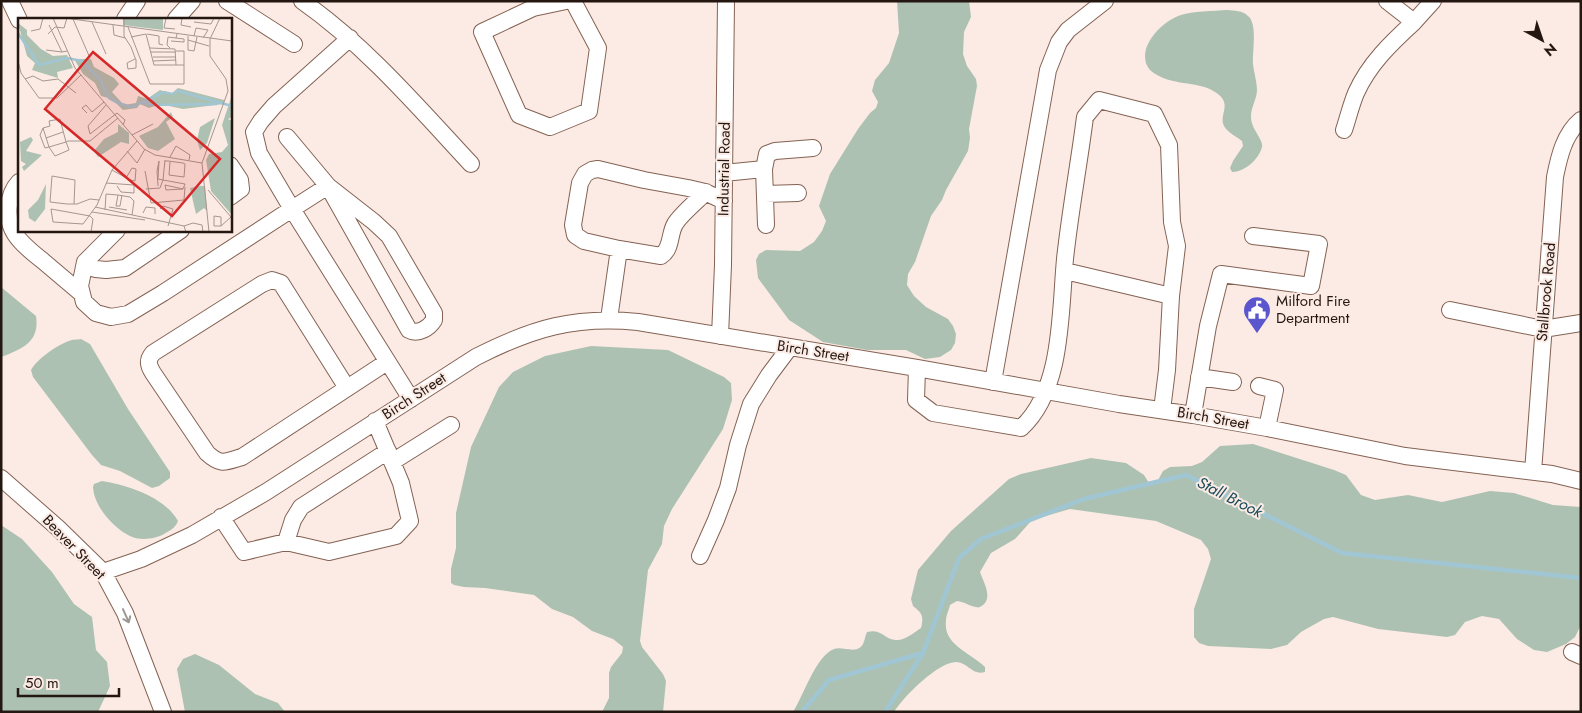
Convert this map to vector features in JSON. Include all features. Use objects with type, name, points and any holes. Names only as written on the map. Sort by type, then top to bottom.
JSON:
[{"type":"street","points":[[10,1],[18,18]]},
{"type":"street","points":[[126,18],[137,1]]},
{"type":"street","points":[[177,18],[192,1]]},
{"type":"street","points":[[227,1],[294,44]]},
{"type":"street","points":[[302,1],[350,38],[471,164]]},
{"type":"street","points":[[566,1],[533,8],[482,32],[519,115],[550,127],[589,111],[598,48],[573,1]]},
{"type":"street","name":"Industrial Road","points":[[720,336],[724,201],[726,1]]},
{"type":"street","points":[[994,382],[1048,70],[1059,42],[1068,30],[1105,1]]},
{"type":"street","points":[[1387,1],[1414,22]]},
{"type":"street","points":[[1344,130],[1356,94],[1370,67],[1382,52],[1433,1]]},
{"type":"street","points":[[350,38],[274,106],[254,132],[259,153],[411,400]]},
{"type":"street","points":[[917,368],[916,400],[932,413],[1021,428],[1029,420],[1046,390],[1058,349],[1065,271],[1085,116],[1099,100],[1154,114],[1169,145],[1172,222],[1177,246],[1162,410]]},
{"type":"street","name":"Stallbrook Road","points":[[1533,472],[1555,177],[1564,143],[1575,124],[1581,120]]},
{"type":"street","points":[[287,137],[328,186],[409,330],[418,332],[428,327],[434,320],[434,313],[389,236],[328,186]]},
{"type":"street","points":[[766,225],[764,170],[767,154],[775,151],[813,148]]},
{"type":"street","points":[[231,167],[241,184],[241,189],[231,196]]},
{"type":"street","points":[[706,192],[675,223],[669,245],[665,254],[661,256],[584,241],[575,235],[573,225],[580,182],[585,174],[592,170],[598,169],[706,192],[724,201]]},
{"type":"street","points":[[724,173],[764,170]]},
{"type":"street","points":[[18,184],[12,193],[8,213],[15,234],[27,248],[82,294]]},
{"type":"street","points":[[116,231],[85,262],[80,286],[84,302],[96,313],[111,316],[128,314],[328,186]]},
{"type":"street","points":[[765,194],[798,193]]},
{"type":"street","points":[[85,262],[96,269],[125,268],[180,231]]},
{"type":"street","points":[[1193,415],[1208,326],[1221,274],[1312,286],[1319,244],[1254,236]]},
{"type":"street","points":[[609,319],[618,249]]},
{"type":"street","points":[[1065,271],[1171,296]]},
{"type":"street","points":[[347,388],[281,284],[272,280],[262,284],[153,353],[148,362],[153,373],[207,453],[216,461],[225,463],[242,457],[387,362]]},
{"type":"street","points":[[1450,310],[1543,329],[1581,323]]},
{"type":"street","name":"Birch Street","points":[[103,572],[141,559],[192,535],[266,492],[375,421],[411,400],[476,356],[514,338],[550,326],[609,319],[638,322],[1193,415],[1405,456],[1552,474],[1581,481]]},
{"type":"street","points":[[700,556],[728,488],[751,404],[769,375],[790,347]]},
{"type":"street","points":[[1199,377],[1233,382]]},
{"type":"street","points":[[1259,386],[1275,390],[1267,428]]},
{"type":"street","points":[[221,517],[244,552],[286,542],[329,552],[396,536],[410,521],[401,483],[375,421]]},
{"type":"street","points":[[286,542],[293,520],[301,507],[452,425]]},
{"type":"street","name":"Beaver Street","points":[[1,478],[58,528],[103,572],[125,613],[163,712]]},
{"type":"green space","points":[[897,1],[969,1],[971,17],[964,32],[963,54],[967,66],[976,79],[977,86],[969,129],[968,151],[942,200],[931,216],[915,262],[908,274],[907,285],[914,296],[926,307],[948,319],[956,334],[955,343],[951,350],[940,357],[925,359],[906,350],[867,350],[823,342],[789,320],[758,278],[756,260],[759,254],[766,250],[800,251],[814,242],[822,231],[826,221],[819,206],[830,174],[858,129],[876,108],[878,102],[872,91],[875,80],[889,63],[899,33]]},
{"type":"green space","points":[[1227,10],[1246,14],[1253,25],[1253,64],[1257,90],[1251,120],[1262,144],[1258,156],[1251,164],[1242,170],[1232,172],[1230,168],[1243,146],[1242,141],[1230,133],[1224,126],[1225,105],[1221,96],[1208,88],[1166,79],[1158,75],[1148,68],[1145,57],[1151,38],[1170,20],[1191,13]]},
{"type":"green space","points":[[1,287],[36,316],[37,325],[28,343],[16,351],[1,357]]},
{"type":"green space","points":[[81,339],[90,344],[128,409],[170,472],[170,478],[159,486],[152,488],[120,471],[101,465],[33,377],[31,370],[48,353],[70,340]]},
{"type":"green space","points":[[591,346],[668,350],[724,377],[731,383],[732,400],[723,429],[672,509],[664,526],[662,544],[648,570],[640,641],[642,647],[663,674],[666,681],[663,712],[602,712],[609,698],[609,673],[611,667],[622,653],[623,647],[613,639],[592,631],[573,617],[552,609],[534,595],[464,587],[451,583],[451,569],[456,548],[456,513],[471,447],[499,387],[513,372],[545,356]]},
{"type":"green space","points":[[1253,444],[1346,475],[1361,495],[1375,500],[1408,495],[1442,502],[1490,491],[1514,493],[1553,505],[1581,507],[1581,625],[1575,637],[1566,644],[1547,652],[1534,650],[1517,639],[1499,619],[1482,616],[1465,622],[1455,635],[1447,637],[1378,629],[1333,617],[1324,619],[1301,632],[1287,645],[1271,649],[1208,646],[1199,643],[1194,637],[1194,609],[1211,559],[1208,549],[1201,540],[1156,521],[1070,509],[1032,520],[1015,539],[991,553],[980,572],[987,593],[986,602],[983,605],[977,607],[957,601],[950,605],[946,617],[946,629],[949,636],[959,648],[985,667],[985,672],[974,671],[957,662],[949,663],[922,681],[894,712],[793,712],[816,668],[827,653],[838,648],[857,649],[863,644],[867,632],[876,631],[892,639],[899,640],[921,628],[922,615],[913,606],[911,599],[918,570],[951,531],[1009,479],[1021,474],[1091,458],[1126,463],[1144,475],[1152,485],[1157,482],[1163,471],[1170,467],[1192,466],[1202,462],[1220,446]]},
{"type":"green space","points":[[102,481],[134,489],[155,499],[172,513],[178,521],[177,523],[161,536],[143,539],[130,536],[111,522],[97,502],[93,487],[94,484]]},
{"type":"green space","points":[[1,525],[22,539],[52,572],[74,604],[92,617],[96,650],[107,662],[110,686],[98,712],[1,712]]},
{"type":"green space","points":[[195,654],[219,665],[255,694],[278,703],[285,712],[185,712],[177,669],[183,659]]},
{"type":"waterway","name":"Stall Brook","points":[[885,712],[923,653],[959,558],[981,539],[1084,499],[1186,475],[1342,553],[1581,578]]},
{"type":"waterway","name":"Stall Brook","points":[[802,712],[829,680],[923,653]]},
{"type":"place","name":"Milford Fire Department","points":[[1257,334]]}]
